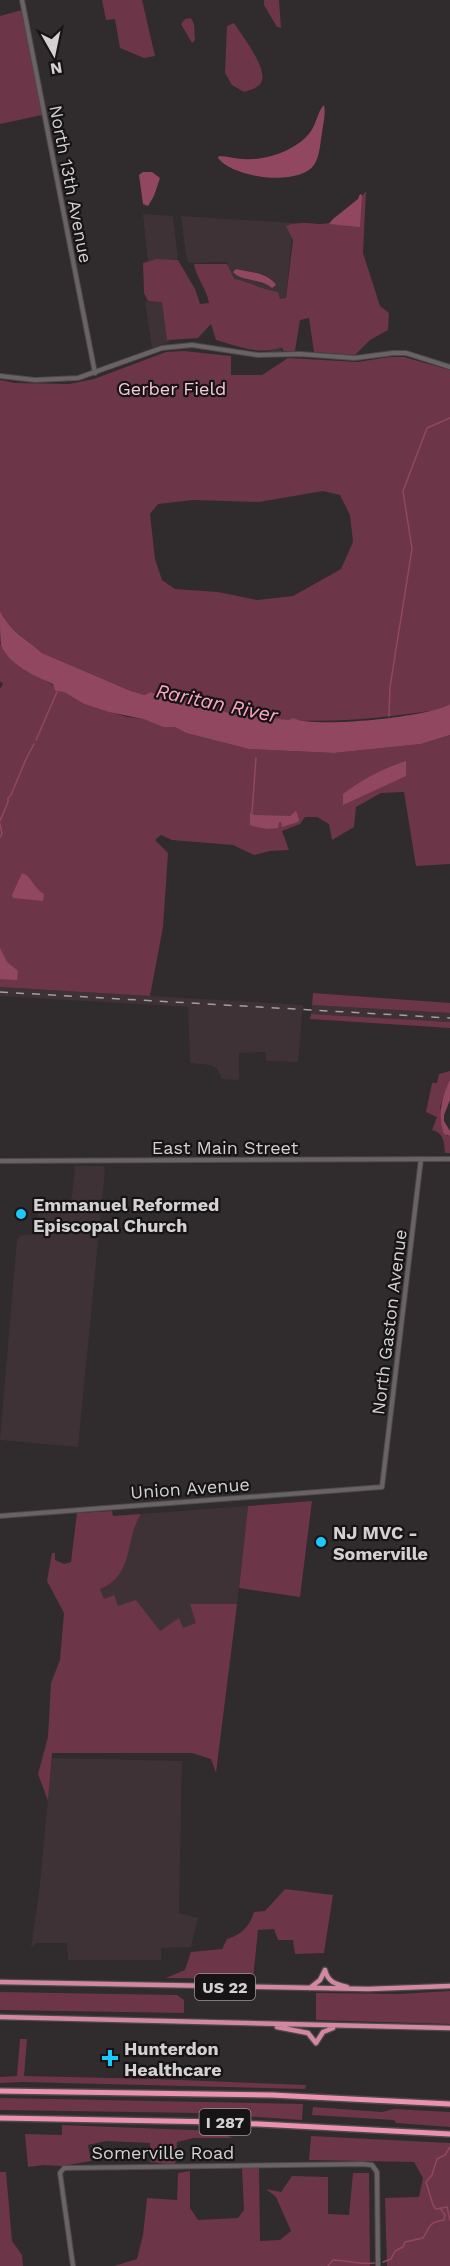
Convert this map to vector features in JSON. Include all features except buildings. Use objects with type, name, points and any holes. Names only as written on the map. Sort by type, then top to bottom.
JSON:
[{"type":"highway","points":[[310,1988],[320,1980],[325,1970],[331,1982],[356,1989]]},
{"type":"highway","name":"US 22","points":[[0,1982],[356,1989],[450,1986]]},
{"type":"highway","name":"US 22","points":[[0,2017],[450,2028]]},
{"type":"highway","points":[[262,2024],[305,2031],[311,2034],[316,2043],[325,2031],[342,2026]]},
{"type":"highway","name":"I 287","points":[[0,2091],[272,2095],[450,2104]]},
{"type":"highway","name":"I 287","points":[[0,2118],[219,2122],[450,2134]]},
{"type":"street","name":"North 13th Avenue","points":[[22,0],[95,373]]},
{"type":"street","points":[[0,376],[59,380],[95,373],[162,348],[203,346],[249,354],[300,354],[355,358],[406,353],[450,367]]},
{"type":"street","name":"North Gaston Avenue","points":[[382,1487],[421,1159]]},
{"type":"street","name":"East Main Street","points":[[0,1161],[450,1159]]},
{"type":"street","name":"Union Avenue","points":[[0,1516],[382,1487]]},
{"type":"street","name":"Somerville Road","points":[[73,2266],[60,2173],[64,2168],[363,2163],[372,2165],[377,2172],[378,2266]]},
{"type":"shaded area","points":[[324,105],[319,154],[314,165],[306,172],[281,178],[251,175],[237,171],[218,158],[219,156],[240,159],[262,158],[290,149],[311,131]]},
{"type":"shaded area","points":[[143,172],[152,172],[160,178],[148,206],[143,204],[139,175]]},
{"type":"shaded area","points":[[360,194],[362,195],[360,227],[329,224],[358,199]]},
{"type":"shaded area","points":[[143,214],[173,216],[178,259],[148,262]]},
{"type":"shaded area","points":[[181,216],[293,223],[281,352],[270,352],[276,294],[228,284],[228,262],[189,263]]},
{"type":"shaded area","points":[[236,269],[263,275],[276,285],[272,288],[241,277],[233,272]]},
{"type":"shaded area","points":[[164,300],[169,342],[152,348],[145,302]]},
{"type":"shaded area","points":[[0,611],[15,631],[42,653],[145,695],[150,692],[237,715],[323,722],[397,717],[439,709],[450,704],[450,735],[421,744],[334,753],[249,749],[186,733],[175,727],[163,727],[143,719],[84,704],[64,692],[55,691],[53,684],[16,664],[1,645]]},
{"type":"shaded area","points":[[406,761],[406,776],[343,805],[343,794],[350,789],[389,767]]},
{"type":"shaded area","points":[[296,811],[298,822],[282,827],[281,822],[275,829],[250,825],[250,813],[290,816]]},
{"type":"shaded area","points":[[22,873],[44,894],[43,901],[13,898],[12,895]]},
{"type":"shaded area","points":[[0,948],[7,962],[18,971],[17,980],[0,979]]},
{"type":"shaded area","points":[[0,987],[303,1005],[298,1062],[266,1061],[266,1052],[239,1053],[239,1080],[222,1079],[217,1069],[211,1065],[190,1063],[188,1007],[0,996]]},
{"type":"shaded area","points":[[312,1005],[450,1013],[450,1022],[311,1014]]},
{"type":"shaded area","points":[[450,1079],[450,1100],[444,1121],[450,1131],[450,1136],[444,1134],[441,1113]]},
{"type":"shaded area","points":[[75,1166],[103,1166],[105,1170],[78,1447],[0,1440],[17,1239],[21,1235],[38,1234],[38,1204],[71,1204]]},
{"type":"shaded area","points":[[248,1506],[229,1673],[74,1666],[96,1588],[141,1514]]},
{"type":"shaded area","points":[[52,1758],[182,1761],[179,1913],[198,1918],[191,1947],[161,1948],[161,1960],[68,1960],[67,1943],[36,1943],[31,1948],[39,1893]]},
{"type":"green space","points":[[102,0],[142,0],[155,56],[144,58],[120,48],[115,19],[106,20]]},
{"type":"green space","points":[[264,0],[279,0],[281,28],[277,27],[264,5]]},
{"type":"green space","points":[[22,10],[42,115],[0,124],[0,16]]},
{"type":"green space","points":[[191,18],[194,24],[195,40],[192,43],[181,24],[185,19]]},
{"type":"green space","points":[[234,23],[258,61],[261,70],[261,83],[254,89],[244,92],[232,85],[225,73],[227,26]]},
{"type":"green space","points":[[366,191],[363,253],[380,306],[389,313],[388,330],[370,340],[355,355],[314,352],[309,318],[300,320],[295,351],[284,351],[281,347],[265,351],[257,350],[216,340],[211,324],[198,338],[167,340],[162,302],[148,301],[144,293],[143,263],[157,259],[178,260],[195,289],[200,304],[209,303],[194,264],[227,264],[234,279],[278,292],[280,299],[286,298],[293,240],[286,226],[298,223],[334,222],[346,214]]},
{"type":"green space","name":"Gerber Field","points":[[184,351],[231,356],[231,375],[262,375],[288,358],[358,362],[404,357],[450,370],[450,704],[443,709],[341,720],[290,720],[238,715],[150,692],[145,695],[131,691],[42,653],[10,625],[0,611],[0,380],[15,383],[69,384],[94,379],[166,352]],"holes":[[[323,491],[340,495],[350,515],[353,542],[341,569],[293,596],[257,600],[218,592],[175,589],[162,580],[155,559],[150,514],[158,504],[193,500],[259,502]]]},
{"type":"green space","points":[[0,644],[18,665],[53,685],[55,691],[64,692],[84,704],[249,749],[334,753],[421,744],[450,735],[450,864],[416,866],[404,792],[381,793],[356,807],[354,827],[332,840],[329,824],[317,817],[305,817],[300,824],[282,831],[289,850],[254,855],[233,845],[172,840],[161,835],[155,840],[168,853],[163,927],[150,996],[0,987],[0,689],[3,684],[0,681]]},
{"type":"green space","points":[[313,993],[450,1003],[450,1013],[312,1005]]},
{"type":"green space","points":[[311,1014],[450,1022],[450,1028],[310,1019]]},
{"type":"green space","points":[[450,1071],[450,1079],[440,1107],[447,1136],[450,1136],[450,1153],[445,1153],[441,1136],[432,1130],[437,1117],[426,1112],[432,1083],[437,1083],[439,1074]]},
{"type":"green space","points":[[312,1501],[300,1597],[239,1588],[248,1506]]},
{"type":"green space","points":[[112,1511],[113,1516],[141,1514],[132,1535],[124,1566],[111,1583],[100,1589],[104,1599],[114,1595],[118,1606],[136,1600],[160,1631],[179,1618],[183,1628],[196,1623],[190,1604],[237,1604],[216,1773],[211,1759],[192,1753],[52,1753],[48,1801],[38,1774],[48,1737],[51,1683],[60,1660],[64,1613],[47,1581],[52,1553],[55,1553],[55,1560],[64,1564],[71,1562],[77,1513]]},
{"type":"green space","points":[[285,1889],[333,1895],[324,1953],[295,1954],[293,1940],[278,1940],[274,1929],[258,1930],[253,1979],[166,1978],[185,1970],[191,1952],[222,1949],[227,1939],[237,1935],[247,1926],[254,1912],[265,1911]]},
{"type":"green space","points":[[450,1991],[450,2024],[316,2020],[316,1993],[399,1994]]},
{"type":"green space","points":[[0,1992],[177,1995],[184,2000],[184,2013],[0,2010]]},
{"type":"green space","points":[[20,2039],[27,2039],[24,2076],[306,2085],[305,2089],[0,2083],[0,2077],[17,2076]]},
{"type":"green space","points":[[0,2098],[303,2104],[302,2120],[198,2113],[0,2110]]},
{"type":"green space","points":[[313,2107],[382,2112],[394,2109],[450,2112],[450,2127],[396,2123],[394,2120],[312,2115]]},
{"type":"green space","points":[[62,2125],[218,2131],[233,2138],[194,2138],[177,2142],[175,2165],[150,2162],[150,2143],[106,2141],[88,2145],[91,2161],[62,2166],[28,2167],[25,2134],[62,2135]]},
{"type":"green space","points":[[311,2136],[450,2143],[450,2266],[387,2266],[385,2198],[419,2197],[423,2178],[414,2162],[309,2160]]},
{"type":"green space","points":[[259,2167],[260,2241],[280,2240],[291,2231],[276,2197],[266,2189],[281,2192],[292,2176],[328,2177],[328,2214],[349,2215],[353,2173],[369,2173],[370,2266],[114,2266],[137,2259],[143,2235],[147,2198],[177,2200],[178,2173],[190,2171],[190,2208],[198,2220],[238,2218],[244,2210],[242,2168]]},
{"type":"green space","points":[[0,2172],[6,2172],[12,2241],[22,2255],[23,2266],[0,2266]]},
{"type":"waterway","points":[[389,716],[390,687],[412,549],[403,491],[427,428],[450,418]]},
{"type":"waterway","points":[[36,740],[57,692]]},
{"type":"waterway","points":[[0,821],[8,798],[34,744]]},
{"type":"waterway","points":[[252,813],[256,758]]},
{"type":"waterway","points":[[0,824],[2,834],[0,837]]},
{"type":"waterway","points":[[450,2147],[445,2155],[437,2159],[432,2175],[426,2182],[433,2205],[436,2209],[447,2207],[450,2220]]},
{"type":"waterway","points":[[383,2262],[391,2259],[395,2251],[403,2247],[405,2242],[423,2238],[432,2224],[444,2220],[445,2215],[440,2208]]},
{"type":"waterway","points":[[328,2266],[333,2260],[375,2263]]},
{"type":"railway","points":[[0,992],[450,1018]]},
{"type":"place","name":"Emmanuel Reformed Episcopal Church","points":[[21,1214]]},
{"type":"place","name":"NJ MVC - Somerville","points":[[321,1542]]},
{"type":"place","name":"Hunterdon Healthcare","points":[[110,2058]]},
{"type":"water label","name":"Raritan River","points":[[217,703]]}]
